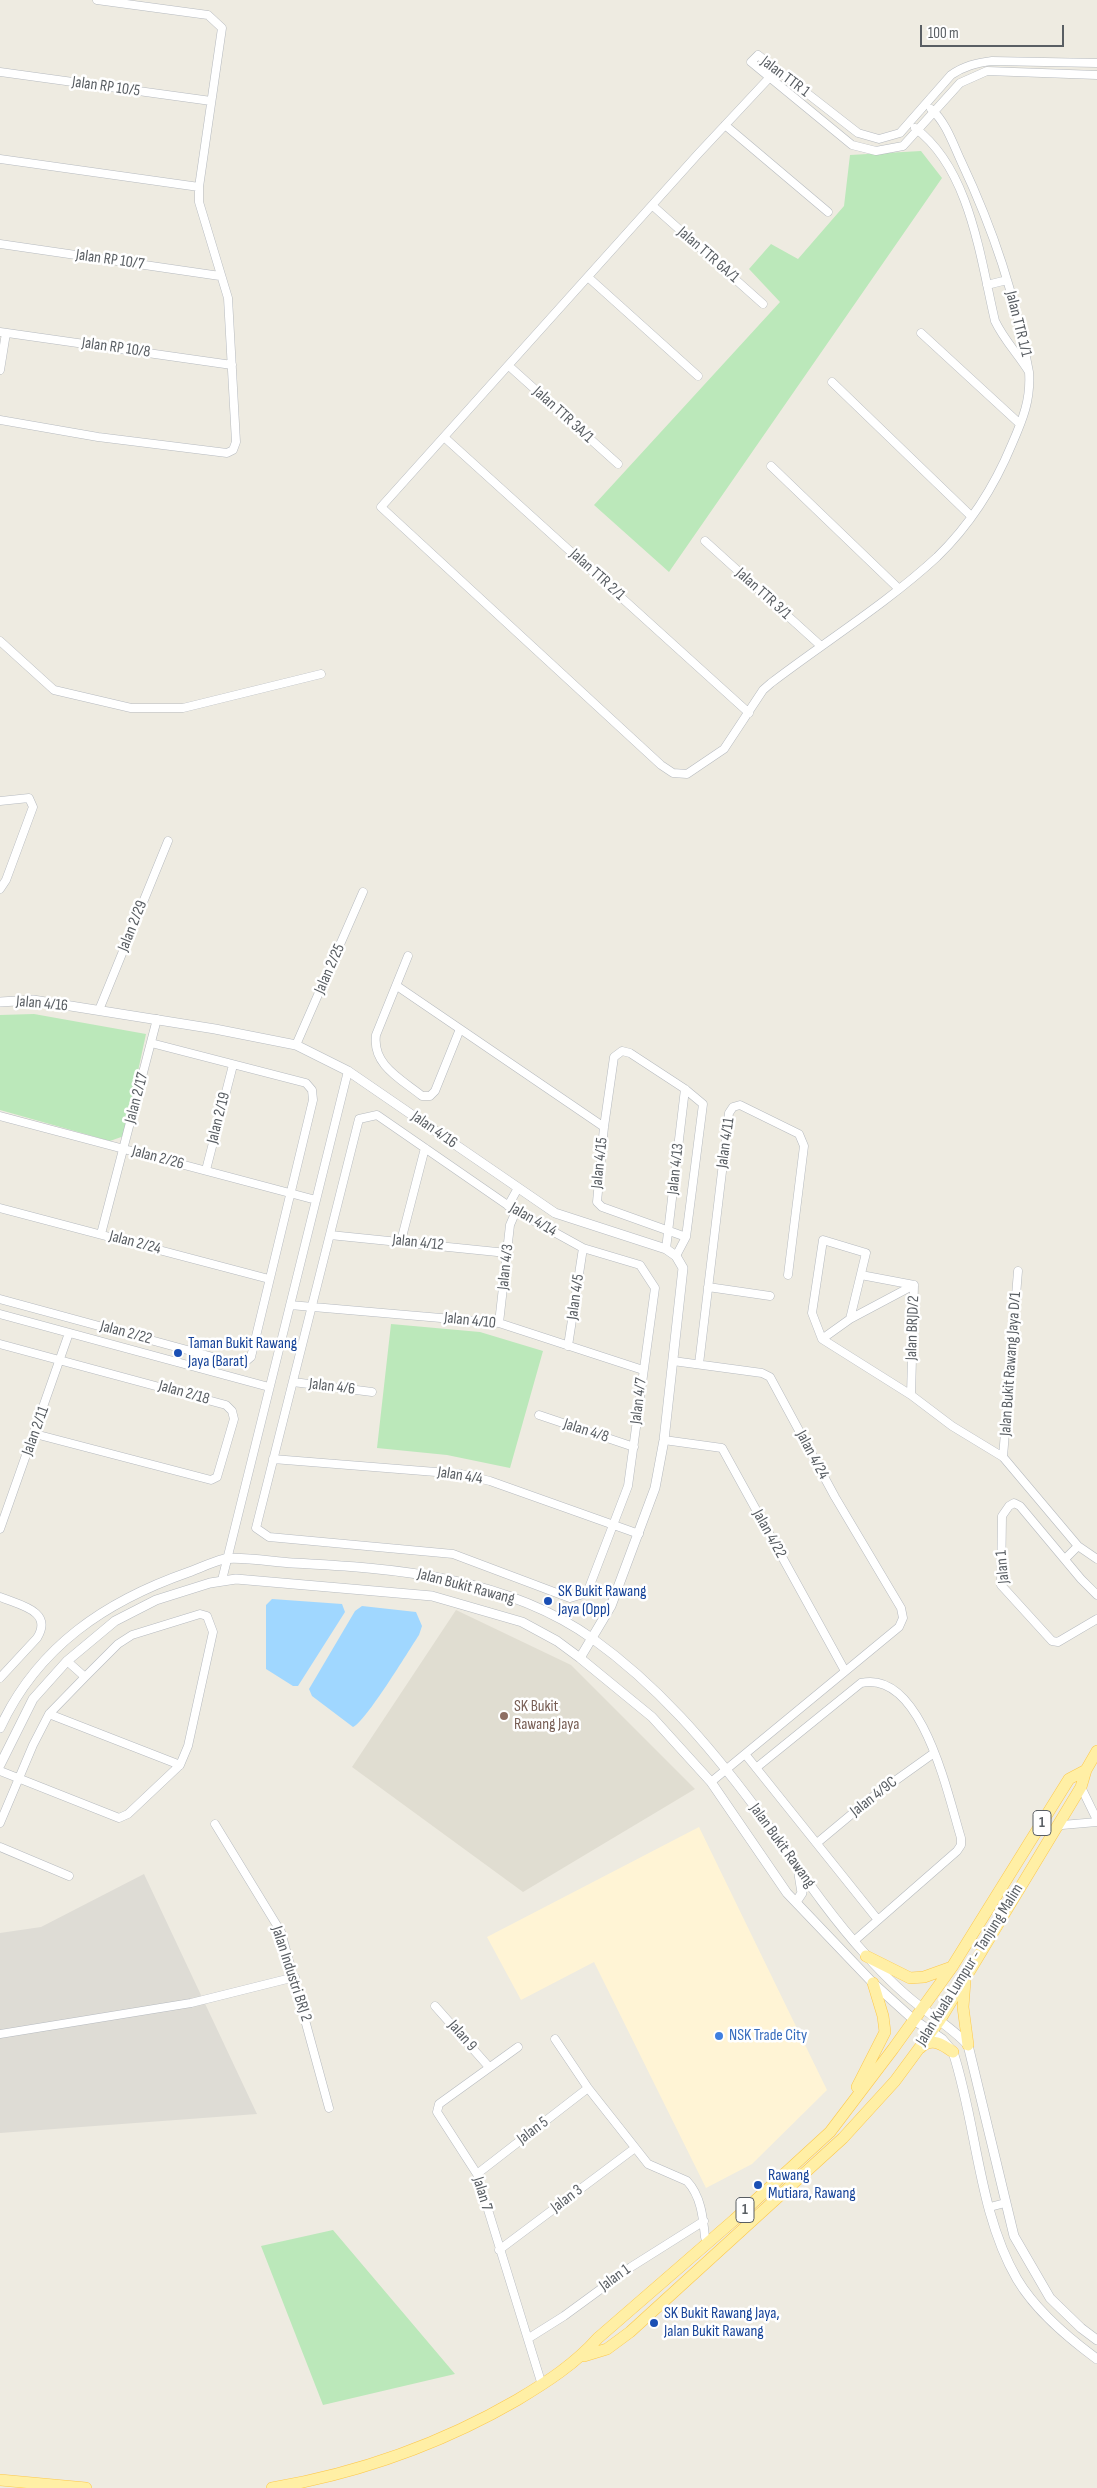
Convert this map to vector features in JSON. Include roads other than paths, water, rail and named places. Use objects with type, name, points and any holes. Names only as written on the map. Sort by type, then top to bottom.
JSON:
[{"type":"main road","name":"Jalan Kuala Lumpur - Tanjung Malim","points":[[582,2356],[607,2349],[630,2332],[843,2138],[895,2081],[940,2020],[967,1972],[1081,1787],[1086,1770],[1097,1751]]},
{"type":"main road","name":"Jalan Kuala Lumpur - Tanjung Malim","points":[[272,2488],[324,2479],[403,2455],[491,2415],[542,2385],[582,2356],[598,2338],[734,2220],[830,2132],[952,1967],[1069,1779],[1086,1770]]},
{"type":"main road","points":[[866,1956],[910,1978],[924,1977],[952,1967]]},
{"type":"main road","points":[[967,1972],[962,1997],[968,2044]]},
{"type":"main road","points":[[830,2132],[866,2072],[885,2032],[883,2016],[872,1983]]},
{"type":"main road","points":[[915,2052],[930,2041],[940,2043],[953,2052]]},
{"type":"main road","points":[[0,2480],[86,2488]]},
{"type":"street","points":[[0,420],[98,437],[228,453],[233,450],[236,442],[228,298],[202,216],[199,187],[222,28],[208,15],[98,0]]},
{"type":"street","name":"Jalan TTR 1","points":[[1097,63],[992,61],[975,63],[962,68],[951,76],[900,133],[889,137],[868,138],[844,123],[758,55],[751,62],[852,145],[876,151],[891,150],[903,146],[960,82],[987,72],[1097,75]]},
{"type":"street","name":"Jalan RP 10/5","points":[[0,72],[211,102]]},
{"type":"street","points":[[770,77],[381,508],[648,753],[673,773],[687,774],[724,749],[767,687],[898,588],[937,556],[971,516],[1006,459],[1030,395],[1029,372]]},
{"type":"street","name":"Jalan TTR 1/1","points":[[926,104],[944,126],[999,248],[1029,372]]},
{"type":"street","name":"Jalan TTR 1/1","points":[[910,124],[939,150],[957,183],[968,212],[995,321],[1002,336],[1018,354],[1029,372]]},
{"type":"street","points":[[725,125],[828,212]]},
{"type":"street","points":[[0,159],[199,187]]},
{"type":"street","points":[[957,183],[968,177]]},
{"type":"street","name":"Jalan TTR 6A/1","points":[[653,206],[763,304]]},
{"type":"street","name":"Jalan RP 10/7","points":[[0,244],[220,276]]},
{"type":"street","points":[[589,278],[698,376]]},
{"type":"street","points":[[987,285],[1008,280]]},
{"type":"street","points":[[0,370],[3,332]]},
{"type":"street","name":"Jalan RP 10/8","points":[[3,332],[232,365]]},
{"type":"street","points":[[921,333],[1020,424]]},
{"type":"street","name":"Jalan TTR 3A/1","points":[[509,366],[618,464]]},
{"type":"street","points":[[832,382],[971,516]]},
{"type":"street","name":"Jalan TTR 2/1","points":[[444,437],[749,713]]},
{"type":"street","points":[[771,466],[898,588]]},
{"type":"street","name":"Jalan TTR 3/1","points":[[705,542],[820,646]]},
{"type":"street","points":[[0,641],[54,690],[131,708],[183,708],[322,674]]},
{"type":"street","points":[[0,801],[29,798],[32,807],[6,880],[0,890]]},
{"type":"street","name":"Jalan 2/29","points":[[98,1010],[168,841]]},
{"type":"street","name":"Jalan 2/25","points":[[296,1045],[364,892]]},
{"type":"street","points":[[408,956],[376,1035],[374,1045],[382,1065],[422,1096],[430,1096],[435,1090],[460,1029]]},
{"type":"street","points":[[396,986],[604,1127]]},
{"type":"street","name":"Jalan 4/16","points":[[0,1002],[33,1000],[296,1045],[348,1071],[555,1213],[666,1249],[676,1256]]},
{"type":"street","name":"Jalan 2/17","points":[[101,1234],[157,1020]]},
{"type":"street","points":[[151,1044],[306,1083],[312,1090],[313,1100],[269,1279]]},
{"type":"street","name":"Jalan 4/15","points":[[684,1089],[630,1053],[622,1051],[614,1057],[604,1127],[598,1204],[686,1237]]},
{"type":"street","name":"Jalan 2/19","points":[[206,1170],[233,1065]]},
{"type":"street","points":[[222,1580],[348,1071]]},
{"type":"street","points":[[580,1658],[594,1639],[611,1606],[639,1534],[655,1488],[664,1440],[682,1268],[676,1256],[686,1237],[703,1104],[684,1089]]},
{"type":"street","name":"Jalan 4/13","points":[[666,1249],[684,1089]]},
{"type":"street","name":"Jalan 4/11","points":[[699,1364],[729,1113],[733,1107],[740,1105],[799,1134],[804,1146],[788,1275]]},
{"type":"street","name":"Jalan 4/14","points":[[330,1235],[360,1119],[377,1115],[516,1211],[583,1248],[640,1265],[648,1276]]},
{"type":"street","name":"Jalan 2/26","points":[[0,1116],[316,1200]]},
{"type":"street","points":[[401,1241],[425,1148]]},
{"type":"street","points":[[508,1206],[518,1188]]},
{"type":"street","name":"Jalan 2/24","points":[[0,1208],[269,1279]]},
{"type":"street","name":"Jalan 4/3","points":[[499,1323],[510,1225],[516,1211]]},
{"type":"street","points":[[273,1460],[330,1235]]},
{"type":"street","name":"Jalan 4/12","points":[[330,1235],[507,1253]]},
{"type":"street","points":[[850,1319],[866,1254],[823,1240],[812,1313],[822,1339],[910,1395],[952,1426],[1004,1457],[1078,1546],[1097,1559]]},
{"type":"street","name":"Jalan 4/5","points":[[568,1346],[583,1248]]},
{"type":"street","name":"Jalan Bukit Rawang Jaya D/1","points":[[1004,1457],[1018,1270]]},
{"type":"street","name":"Jalan BRJD/2","points":[[861,1275],[914,1285],[910,1395]]},
{"type":"street","name":"Jalan 4/7","points":[[273,1460],[256,1528],[269,1537],[453,1554],[570,1598],[587,1593],[628,1486],[655,1288],[648,1276]]},
{"type":"street","name":"Jalan 2/22","points":[[0,1299],[235,1363],[245,1362],[251,1357],[269,1279]]},
{"type":"street","points":[[822,1339],[850,1319],[914,1285]]},
{"type":"street","points":[[708,1287],[770,1296]]},
{"type":"street","name":"Jalan 4/10","points":[[290,1305],[499,1323],[643,1370]]},
{"type":"street","points":[[0,1314],[269,1387]]},
{"type":"street","name":"Jalan 2/11","points":[[0,1529],[69,1333]]},
{"type":"street","name":"Jalan 2/18","points":[[0,1344],[226,1405],[232,1411],[234,1419],[217,1477],[211,1480],[35,1434]]},
{"type":"street","name":"Jalan 4/24","points":[[673,1361],[762,1373],[770,1378],[835,1497],[901,1608],[903,1618],[899,1627],[845,1671]]},
{"type":"street","name":"Jalan 4/6","points":[[293,1382],[372,1392]]},
{"type":"street","name":"Jalan 4/8","points":[[539,1416],[634,1446]]},
{"type":"street","name":"Jalan 4/22","points":[[664,1440],[722,1448],[845,1671]]},
{"type":"street","name":"Jalan 4/4","points":[[273,1460],[461,1474],[490,1481],[639,1534]]},
{"type":"street","name":"Jalan 1","points":[[1097,1595],[1020,1506],[1014,1503],[1009,1506],[1002,1516],[1001,1583],[1003,1588],[1052,1642],[1058,1642],[1097,1619]]},
{"type":"street","points":[[1065,1559],[1078,1546]]},
{"type":"street","name":"Jalan Bukit Rawang","points":[[0,1728],[19,1692],[30,1678],[59,1646],[81,1627],[113,1604],[170,1578],[227,1558],[411,1572],[444,1578],[503,1594],[553,1615],[594,1639],[671,1705],[726,1770],[796,1867],[866,1956],[922,2008],[940,2020],[968,2044]]},
{"type":"street","name":"Jalan Bukit Rawang","points":[[0,1765],[33,1699],[67,1661],[115,1621],[156,1600],[222,1580],[432,1596],[522,1622],[557,1641],[652,1717],[711,1782],[787,1893],[872,1983],[914,2020],[942,2039],[953,2052]]},
{"type":"street","points":[[0,1597],[34,1610],[40,1616],[42,1623],[41,1632],[37,1638],[0,1678]]},
{"type":"street","points":[[0,1770],[19,1779],[119,1818],[128,1814],[180,1765],[190,1739],[213,1632],[207,1616],[200,1614],[132,1635],[118,1644],[84,1677],[49,1714],[19,1779],[0,1823]]},
{"type":"street","points":[[67,1661],[84,1677]]},
{"type":"street","points":[[711,1782],[845,1671]]},
{"type":"street","points":[[756,1768],[862,1683],[871,1681],[897,1690],[917,1714],[934,1753],[961,1838],[961,1846],[957,1852],[854,1941]]},
{"type":"street","points":[[49,1714],[180,1765]]},
{"type":"street","name":"Jalan 4/9C","points":[[816,1843],[871,1798],[934,1753]]},
{"type":"street","points":[[745,1754],[878,1920]]},
{"type":"street","points":[[1055,1829],[1062,1825],[1097,1821],[1081,1787]]},
{"type":"street","name":"Jalan Industri BRJ 2","points":[[215,1824],[281,1932],[329,2108]]},
{"type":"street","points":[[0,1847],[69,1876]]},
{"type":"street","points":[[796,1867],[802,1884],[802,1893],[796,1902]]},
{"type":"street","points":[[0,2034],[191,2003],[294,1977]]},
{"type":"street","name":"Jalan 9","points":[[435,2006],[490,2067]]},
{"type":"street","points":[[555,2039],[588,2088],[648,2164],[688,2181],[703,2212],[705,2237]]},
{"type":"street","points":[[968,2044],[1014,2236],[1050,2298],[1080,2328],[1097,2340]]},
{"type":"street","name":"Jalan 7","points":[[518,2047],[439,2104],[437,2112],[477,2174],[542,2385]]},
{"type":"street","points":[[953,2052],[999,2241],[1018,2281],[1039,2308],[1070,2340],[1097,2359]]},
{"type":"street","name":"Jalan 5","points":[[477,2174],[588,2088]]},
{"type":"street","name":"Jalan 3","points":[[499,2250],[635,2148]]},
{"type":"street","points":[[990,2207],[1006,2203]]},
{"type":"street","name":"Jalan 1","points":[[529,2338],[564,2316],[631,2267],[704,2221]]},
{"type":"water","points":[[272,1599],[342,1604],[345,1612],[298,1686],[293,1686],[266,1669],[266,1605]]},
{"type":"water","points":[[362,1606],[416,1612],[422,1626],[419,1635],[387,1685],[359,1723],[353,1727],[312,1696],[309,1689],[355,1611]]},
{"type":"place","name":"Taman Bukit Rawang Jaya (Barat)","points":[[178,1353]]},
{"type":"place","name":"SK Bukit Rawang Jaya (Opp)","points":[[548,1601]]},
{"type":"place","name":"SK Bukit Rawang Jaya","points":[[504,1716]]},
{"type":"place","name":"NSK Trade City","points":[[719,2036]]},
{"type":"place","name":"Rawang Mutiara, Rawang","points":[[758,2185]]},
{"type":"place","name":"SK Bukit Rawang Jaya, Jalan Bukit Rawang","points":[[654,2323]]}]
